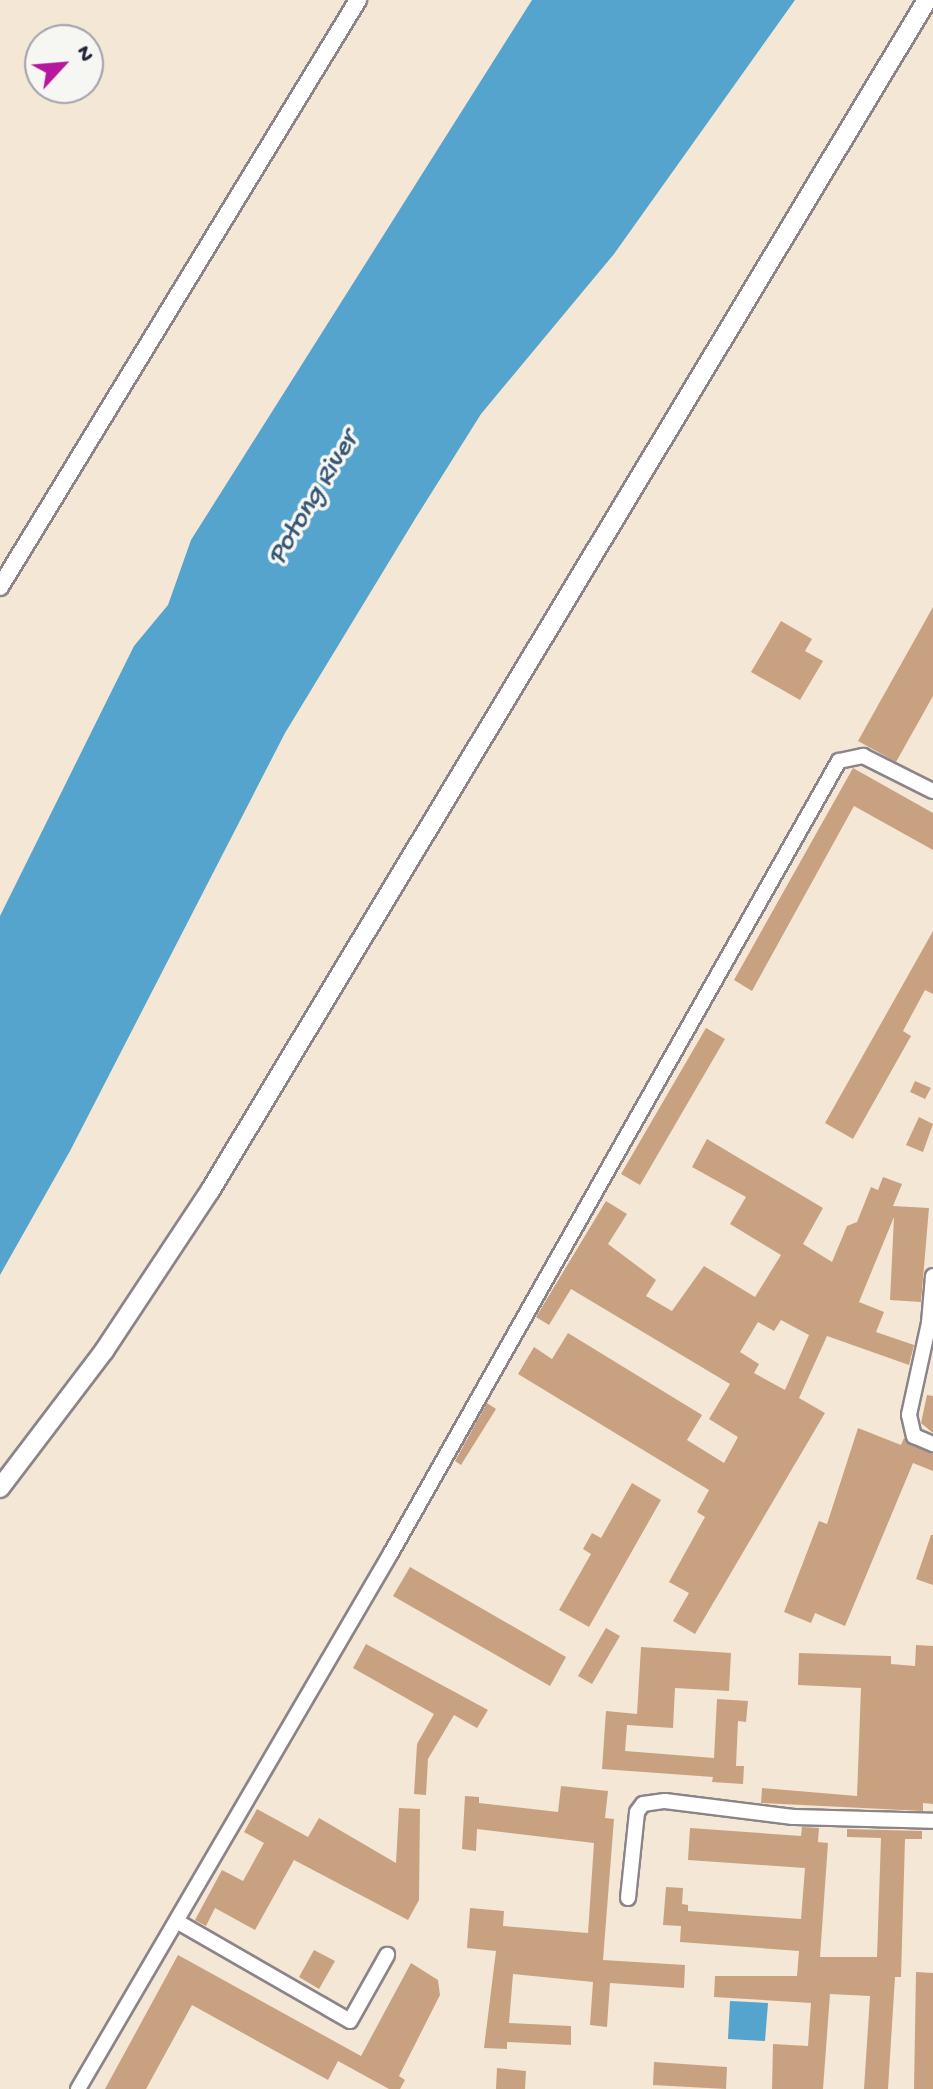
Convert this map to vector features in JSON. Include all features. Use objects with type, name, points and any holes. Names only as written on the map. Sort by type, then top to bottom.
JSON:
[{"type":"main road","points":[[0,1488],[104,1351],[210,1191],[927,0]]},
{"type":"street","points":[[0,587],[358,0]]},
{"type":"street","points":[[78,2089],[178,1922],[839,761],[863,756],[933,791]]},
{"type":"street","points":[[933,1276],[929,1323],[909,1415],[914,1436],[933,1444]]},
{"type":"street","points":[[628,1898],[637,1812],[643,1804],[665,1801],[793,1817],[933,1821]]},
{"type":"street","points":[[178,1922],[350,2021],[387,1955]]},
{"type":"water","name":"Potong River","points":[[532,0],[795,0],[614,254],[481,414],[415,519],[285,733],[70,1151],[0,1275],[0,916],[134,646],[168,605],[191,540]]},
{"type":"water","points":[[730,2001],[768,2003],[765,2041],[728,2039]]},
{"type":"building","points":[[933,607],[933,696],[896,762],[858,741]]},
{"type":"building","points":[[781,621],[812,639],[805,651],[823,661],[800,700],[751,672]]},
{"type":"building","points":[[853,768],[933,813],[933,850],[854,806],[752,991],[734,980]]},
{"type":"building","points":[[933,931],[933,994],[925,990],[903,1031],[911,1036],[853,1139],[825,1123]]},
{"type":"building","points":[[706,1028],[725,1039],[640,1185],[621,1174]]},
{"type":"building","points":[[915,1081],[931,1088],[925,1099],[910,1092]]},
{"type":"building","points":[[919,1117],[933,1124],[923,1152],[906,1145]]},
{"type":"building","points":[[707,1139],[823,1208],[803,1244],[832,1262],[847,1226],[857,1222],[871,1187],[878,1190],[883,1177],[902,1184],[893,1206],[929,1208],[921,1302],[890,1300],[894,1217],[859,1302],[884,1312],[876,1332],[914,1345],[909,1365],[827,1336],[799,1398],[825,1413],[695,1634],[673,1621],[689,1593],[669,1582],[705,1517],[697,1512],[709,1490],[518,1374],[534,1347],[552,1359],[568,1333],[702,1415],[687,1440],[724,1463],[738,1437],[709,1419],[730,1384],[571,1289],[549,1325],[536,1317],[606,1201],[627,1214],[608,1244],[656,1280],[646,1296],[672,1311],[704,1266],[755,1297],[781,1255],[730,1224],[746,1197],[692,1167]],"holes":[[[781,1320],[809,1335],[785,1390],[754,1373],[759,1364],[740,1352],[758,1322],[774,1331]]]},
{"type":"building","points":[[927,1395],[933,1396],[933,1433],[921,1423]]},
{"type":"building","points":[[487,1403],[496,1409],[461,1465],[455,1461]]},
{"type":"building","points":[[858,1428],[901,1445],[904,1438],[933,1454],[933,1471],[913,1463],[845,1626],[815,1613],[811,1623],[784,1612],[819,1521],[827,1524]]},
{"type":"building","points":[[632,1483],[661,1500],[589,1627],[559,1610],[591,1554],[583,1549],[592,1533],[601,1538]]},
{"type":"building","points":[[933,1535],[933,1585],[916,1579]]},
{"type":"building","points":[[410,1567],[566,1657],[550,1686],[393,1596]]},
{"type":"building","points":[[606,1628],[620,1636],[592,1684],[578,1676]]},
{"type":"building","points":[[366,1644],[488,1710],[477,1728],[454,1715],[428,1759],[426,1795],[414,1794],[417,1744],[434,1714],[353,1668]]},
{"type":"building","points":[[916,1645],[933,1646],[933,1804],[923,1803],[923,1811],[761,1803],[762,1788],[857,1796],[861,1688],[798,1685],[799,1653],[891,1656],[891,1664],[915,1666]]},
{"type":"building","points":[[641,1647],[731,1653],[729,1691],[675,1688],[673,1728],[627,1725],[625,1751],[714,1758],[717,1699],[748,1701],[746,1722],[738,1721],[736,1766],[744,1766],[743,1784],[712,1782],[713,1777],[602,1769],[606,1711],[637,1714]]},
{"type":"building","points":[[561,1786],[608,1791],[605,1818],[614,1819],[603,1960],[685,1965],[684,1988],[610,1983],[607,2027],[590,2025],[593,1982],[513,1974],[509,2023],[571,2026],[571,2045],[507,2042],[507,2049],[484,2048],[496,1951],[467,1948],[470,1908],[504,1911],[503,1926],[588,1933],[594,1843],[477,1829],[476,1851],[462,1849],[465,1796],[479,1797],[479,1803],[558,1812]]},
{"type":"building","points":[[399,1808],[420,1809],[419,1900],[408,1920],[294,1860],[255,1930],[215,1908],[206,1926],[195,1920],[222,1870],[243,1881],[264,1843],[244,1832],[257,1809],[308,1837],[319,1818],[396,1863]]},
{"type":"building","points":[[802,1827],[819,1828],[818,1842],[828,1843],[820,1957],[877,1957],[881,1838],[847,1837],[847,1829],[922,1831],[922,1839],[905,1839],[901,1977],[895,1977],[888,2089],[864,2089],[870,1996],[830,1994],[823,2089],[772,2089],[773,2044],[808,2046],[811,2003],[714,1997],[715,1976],[797,1976],[799,1951],[680,1942],[681,1926],[663,1925],[666,1887],[683,1888],[682,1904],[688,1905],[688,1911],[801,1919],[805,1868],[688,1860],[690,1828],[801,1836]]},
{"type":"building","points":[[314,1950],[335,1961],[319,1989],[299,1977]]},
{"type":"building","points":[[178,1955],[361,2056],[411,1963],[438,1980],[440,1995],[399,2076],[405,2080],[400,2089],[389,2089],[338,2061],[328,2080],[192,2005],[146,2089],[105,2089]]},
{"type":"building","points":[[916,1972],[933,1973],[933,2089],[914,2089]]},
{"type":"building","points":[[654,2062],[727,2067],[726,2089],[653,2085]]},
{"type":"building","points":[[497,2068],[526,2071],[525,2089],[496,2089]]}]
